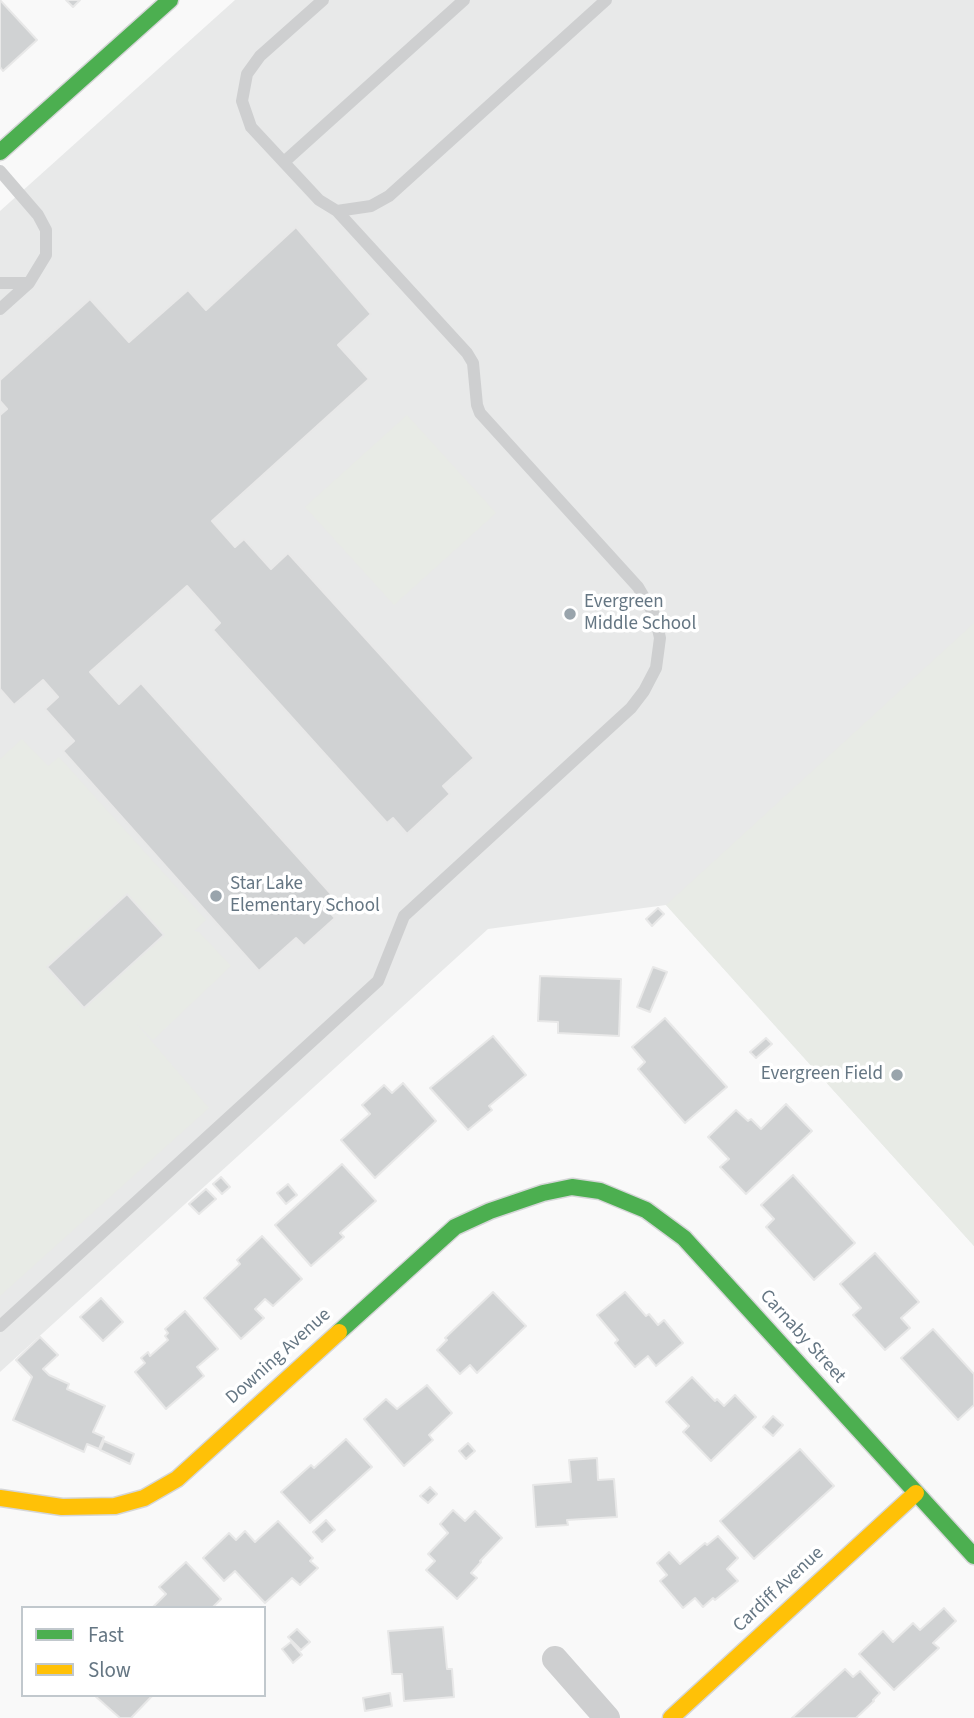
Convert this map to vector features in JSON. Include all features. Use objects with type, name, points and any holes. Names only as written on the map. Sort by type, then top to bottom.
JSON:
[{"type":"street","points":[[0,152],[170,0]]},
{"type":"street","name":"Carnaby Street","points":[[572,1188],[600,1191],[646,1210],[684,1238],[974,1556]]},
{"type":"street","name":"Downing Avenue","points":[[0,1498],[62,1507],[115,1506],[144,1498],[177,1479],[455,1227],[490,1211],[572,1188]]},
{"type":"street","name":"Cardiff Avenue","points":[[671,1718],[916,1493]]},
{"type":"street","points":[[555,1659],[607,1718]]},
{"type":"lane","points":[[0,1325],[378,981],[404,916],[631,708],[656,668],[660,638],[655,616],[638,587],[480,413],[473,363],[467,353],[337,211],[319,200],[251,127],[242,100],[247,74],[260,56],[323,0]]},
{"type":"lane","points":[[284,162],[464,0]]},
{"type":"lane","points":[[337,211],[371,205],[389,196],[606,0]]},
{"type":"lane","points":[[0,171],[38,215],[46,230],[46,255],[29,283],[0,309]]},
{"type":"lane","points":[[0,283],[29,283]]},
{"type":"shaded area","name":"Evergreen Middle School","points":[[235,0],[974,0],[974,1246],[666,905],[488,929],[0,1372],[0,211]]},
{"type":"shaded area","points":[[407,415],[496,513],[394,605],[305,507]]},
{"type":"shaded area","name":"Evergreen Field","points":[[974,623],[974,1246],[666,905]]},
{"type":"shaded area","points":[[22,739],[48,766],[59,757],[206,920],[194,931],[199,932],[231,966],[153,1040],[135,1022],[209,1108],[0,1296],[0,759]]},
{"type":"building","points":[[0,0],[37,40],[3,71],[0,67]]},
{"type":"building","points":[[66,0],[80,0],[73,7]]},
{"type":"building","points":[[296,227],[371,314],[338,345],[369,379],[212,521],[235,547],[244,539],[271,569],[288,553],[474,758],[443,786],[450,794],[407,834],[393,818],[387,823],[213,630],[220,623],[187,586],[90,672],[119,704],[141,683],[332,895],[322,904],[335,918],[304,946],[296,938],[259,971],[63,751],[74,741],[45,709],[58,697],[43,680],[14,705],[0,689],[0,415],[7,409],[0,401],[0,380],[90,299],[129,342],[188,290],[206,310]]},
{"type":"building","points":[[127,894],[164,935],[84,1008],[47,967]]},
{"type":"building","points":[[658,908],[664,914],[652,926],[646,919]]},
{"type":"building","points":[[653,967],[667,972],[650,1012],[637,1007]]},
{"type":"building","points":[[540,976],[621,979],[619,1036],[558,1033],[558,1022],[538,1021]]},
{"type":"building","points":[[665,1018],[727,1087],[685,1123],[638,1069],[645,1062],[632,1047]]},
{"type":"building","points":[[493,1036],[526,1075],[489,1106],[492,1110],[468,1130],[430,1088]]},
{"type":"building","points":[[766,1038],[772,1044],[756,1058],[750,1052]]},
{"type":"building","points":[[403,1083],[436,1121],[375,1178],[341,1140],[370,1114],[362,1105],[384,1085],[392,1093]]},
{"type":"building","points":[[786,1104],[812,1131],[746,1194],[720,1167],[729,1159],[708,1137],[736,1110],[761,1129]]},
{"type":"building","points":[[342,1164],[376,1201],[340,1233],[344,1237],[311,1266],[275,1225]]},
{"type":"building","points":[[793,1175],[855,1243],[814,1280],[766,1227],[774,1219],[761,1205]]},
{"type":"building","points":[[221,1177],[230,1187],[222,1194],[213,1184]]},
{"type":"building","points":[[288,1184],[297,1195],[286,1204],[277,1193]]},
{"type":"building","points":[[206,1189],[216,1199],[199,1214],[189,1204]]},
{"type":"building","points":[[262,1236],[302,1279],[273,1306],[265,1299],[255,1309],[264,1318],[241,1339],[204,1298],[240,1264],[237,1260]]},
{"type":"building","points":[[875,1253],[919,1302],[901,1318],[910,1328],[885,1350],[853,1315],[861,1308],[840,1284]]},
{"type":"building","points":[[493,1292],[526,1326],[477,1373],[470,1365],[460,1374],[437,1350],[447,1340],[445,1338]]},
{"type":"building","points":[[625,1292],[646,1316],[649,1314],[658,1325],[664,1320],[683,1343],[656,1366],[648,1356],[635,1367],[615,1343],[618,1340],[597,1315]]},
{"type":"building","points":[[101,1298],[123,1322],[103,1341],[80,1317]]},
{"type":"building","points":[[185,1311],[218,1349],[197,1367],[204,1376],[166,1409],[135,1372],[145,1363],[141,1358],[148,1352],[150,1356],[168,1340],[165,1329]]},
{"type":"building","points":[[933,1329],[974,1374],[974,1405],[958,1420],[901,1358]]},
{"type":"building","points":[[40,1337],[58,1355],[43,1369],[49,1375],[69,1384],[67,1389],[105,1406],[93,1432],[104,1437],[99,1449],[87,1444],[84,1452],[13,1420],[32,1377],[16,1360]]},
{"type":"building","points":[[692,1377],[715,1401],[717,1399],[724,1406],[735,1395],[756,1417],[711,1461],[683,1432],[689,1426],[666,1402]]},
{"type":"building","points":[[427,1385],[452,1413],[429,1435],[433,1440],[404,1466],[364,1419],[386,1399],[397,1409]]},
{"type":"building","points":[[773,1416],[783,1425],[773,1436],[763,1427]]},
{"type":"building","points":[[346,1439],[372,1467],[310,1523],[281,1492],[311,1465],[314,1468]]},
{"type":"building","points":[[104,1441],[134,1454],[130,1464],[100,1450]]},
{"type":"building","points":[[468,1443],[475,1451],[466,1459],[459,1451]]},
{"type":"building","points":[[800,1449],[834,1486],[754,1559],[720,1521]]},
{"type":"building","points":[[597,1458],[598,1480],[614,1479],[617,1517],[567,1520],[568,1525],[536,1527],[533,1485],[571,1482],[569,1460]]},
{"type":"building","points":[[430,1487],[437,1494],[428,1503],[420,1496]]},
{"type":"building","points":[[453,1510],[465,1521],[475,1511],[502,1538],[471,1573],[477,1578],[457,1599],[426,1570],[435,1561],[428,1554],[448,1533],[440,1524]]},
{"type":"building","points":[[326,1520],[335,1530],[322,1542],[313,1532]]},
{"type":"building","points":[[278,1521],[313,1558],[310,1561],[318,1568],[300,1585],[292,1578],[265,1603],[235,1571],[224,1581],[203,1558],[229,1533],[236,1540],[245,1531],[255,1542]]},
{"type":"building","points":[[718,1536],[738,1558],[727,1569],[738,1581],[703,1607],[695,1598],[683,1608],[660,1581],[667,1575],[657,1563],[669,1552],[680,1564]]},
{"type":"building","points":[[186,1562],[221,1599],[214,1606],[154,1606],[166,1594],[159,1587]]},
{"type":"building","points":[[944,1608],[956,1621],[933,1643],[939,1648],[894,1690],[859,1654],[883,1631],[893,1642],[913,1623],[920,1630]]},
{"type":"building","points":[[443,1627],[447,1669],[452,1669],[454,1697],[404,1701],[402,1674],[392,1674],[388,1631]]},
{"type":"building","points":[[297,1629],[310,1642],[301,1650],[288,1637]]},
{"type":"building","points":[[291,1642],[302,1655],[293,1663],[282,1649]]},
{"type":"building","points":[[845,1669],[853,1677],[860,1671],[880,1693],[856,1718],[792,1718]]},
{"type":"building","points":[[390,1693],[392,1706],[365,1711],[363,1698]]},
{"type":"building","points":[[96,1697],[151,1697],[131,1718],[120,1718]]},
{"type":"traffic: fast","points":[[0,152],[170,0]]},
{"type":"traffic: fast","points":[[339,1332],[455,1227],[490,1211],[543,1193],[572,1187],[600,1191],[646,1210],[684,1238],[974,1556]]},
{"type":"traffic: slow","points":[[0,1498],[62,1507],[115,1506],[144,1498],[177,1479],[339,1332]]},
{"type":"traffic: slow","points":[[671,1718],[916,1493]]},
{"type":"place","name":"Evergreen Middle School","points":[[570,614]]},
{"type":"place","name":"Star Lake Elementary School","points":[[216,896]]},
{"type":"place","name":"Evergreen Field","points":[[897,1075]]}]
